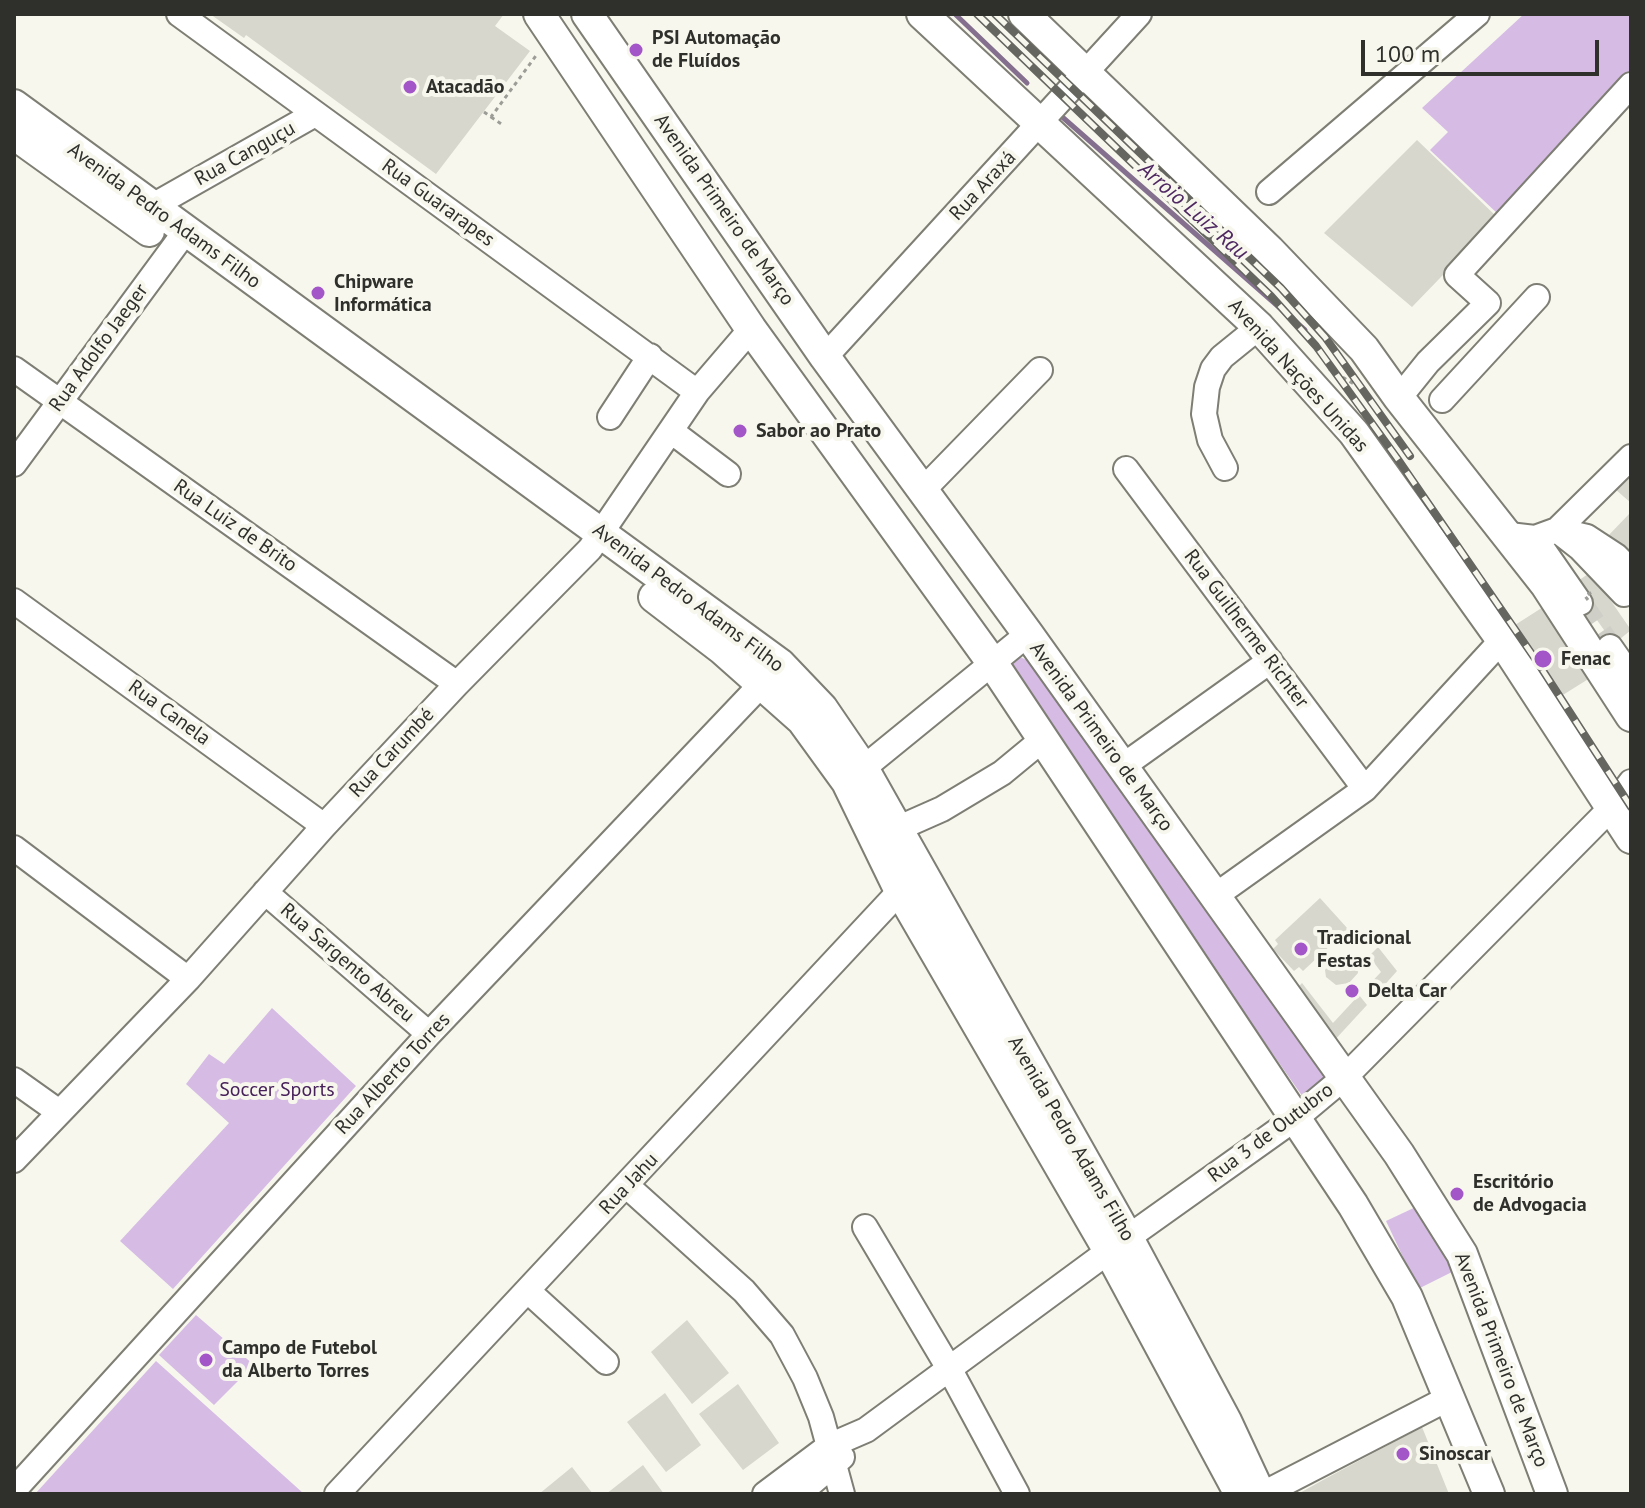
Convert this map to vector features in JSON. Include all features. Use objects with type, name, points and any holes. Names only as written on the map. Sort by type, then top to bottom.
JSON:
[{"type":"main road","name":"Avenida Primeiro de Março","points":[[587,14],[825,357],[1346,1076],[1462,1254],[1552,1494]]},
{"type":"main road","name":"Avenida Nações Unidas","points":[[922,14],[1259,327],[1354,433],[1502,640],[1631,838]]},
{"type":"main road","points":[[1024,14],[1258,239],[1364,349],[1399,398],[1534,534],[1546,585],[1631,716]]},
{"type":"main road","name":"Avenida Primeiro de Março","points":[[545,24],[751,329],[991,661],[1297,1117],[1407,1297],[1489,1494]]},
{"type":"main road","name":"Avenida Pedro Adams Filho","points":[[14,105],[145,215],[596,542],[771,674],[802,720],[855,775],[911,883],[1118,1245],[1226,1421],[1262,1494]]},
{"type":"main road","name":"Avenida Pedro Adams Filho","points":[[14,134],[145,215]]},
{"type":"main road","points":[[710,267],[745,241]]},
{"type":"main road","points":[[751,329],[772,320],[787,318],[801,322]]},
{"type":"main road","points":[[845,456],[880,429]]},
{"type":"main road","name":"Avenida Pedro Adams Filho","points":[[1118,1245],[1240,1494]]},
{"type":"street","name":"Rua Guararapes","points":[[179,14],[697,392]]},
{"type":"street","name":"Rua Araxá","points":[[825,357],[1139,14]]},
{"type":"street","points":[[1269,192],[1477,14]]},
{"type":"street","points":[[1511,325],[1457,275],[1631,85]]},
{"type":"street","name":"Rua Canguçu","points":[[145,215],[315,114]]},
{"type":"street","name":"Rua Adolfo Jaeger","points":[[14,464],[179,240]]},
{"type":"street","points":[[1442,400],[1537,297]]},
{"type":"street","points":[[1399,398],[1488,303]]},
{"type":"street","points":[[1225,468],[1210,440],[1204,414],[1207,387],[1213,369],[1222,357],[1259,327]]},
{"type":"street","name":"Rua Carumbé","points":[[14,1160],[188,979],[324,826],[457,684],[596,542],[697,392],[751,329]]},
{"type":"street","points":[[1462,330],[1485,352]]},
{"type":"street","points":[[1438,353],[1462,376]]},
{"type":"street","points":[[610,417],[650,356]]},
{"type":"street","name":"Rua Luiz de Brito","points":[[14,369],[457,684]]},
{"type":"street","points":[[923,490],[1040,370]]},
{"type":"street","points":[[671,431],[728,474]]},
{"type":"street","points":[[1534,534],[1631,457]]},
{"type":"street","name":"Rua Guilherme Richter","points":[[1126,469],[1365,789]]},
{"type":"street","points":[[1534,534],[1587,537],[1616,556],[1627,583]]},
{"type":"street","points":[[1534,534],[1587,599]]},
{"type":"street","name":"Rua Canela","points":[[14,601],[324,826]]},
{"type":"street","points":[[855,775],[991,661],[1028,634]]},
{"type":"street","points":[[1215,896],[1365,789],[1502,640]]},
{"type":"street","points":[[1610,647],[1631,677]]},
{"type":"street","points":[[1123,766],[1270,661]]},
{"type":"street","name":"Rua Alberto Torres","points":[[14,1490],[429,1034],[771,674]]},
{"type":"street","points":[[886,834],[942,809],[1002,773],[1042,740]]},
{"type":"street","name":"Rua 3 de Outubro","points":[[765,1494],[832,1456],[1297,1117],[1346,1076],[1612,807],[1631,782]]},
{"type":"street","points":[[14,848],[188,979]]},
{"type":"street","name":"Rua Jahu","points":[[337,1494],[911,883]]},
{"type":"street","name":"Rua Sargento Abreu","points":[[265,892],[429,1034]]},
{"type":"street","points":[[14,1080],[59,1112]]},
{"type":"street","points":[[627,1186],[744,1291],[782,1335],[805,1378],[842,1494]]},
{"type":"street","points":[[865,1227],[950,1370],[1017,1494]]},
{"type":"street","points":[[528,1291],[606,1362]]},
{"type":"street","points":[[1262,1494],[1449,1398]]},
{"type":"street","name":"Rua 3 de Outubro","points":[[798,1494],[832,1456]]},
{"type":"path","points":[[491,117],[545,24]]},
{"type":"path","points":[[484,112],[503,125]]},
{"type":"green space","points":[[1524,14],[1631,14],[1631,72],[1499,215],[1430,150],[1448,132],[1422,108]]},
{"type":"green space","points":[[1020,657],[1029,661],[1336,1075],[1305,1100],[1010,678],[1009,668]]},
{"type":"green space","name":"Soccer Sports","points":[[272,1008],[356,1086],[173,1289],[120,1241],[229,1123],[186,1084],[209,1054],[224,1064]]},
{"type":"green space","points":[[1420,1205],[1452,1272],[1418,1289],[1386,1221]]},
{"type":"green space","name":"Campo de Futebol da Alberto Torres","points":[[196,1315],[254,1365],[214,1405],[159,1355]]},
{"type":"green space","points":[[156,1361],[303,1493],[35,1494]]},
{"type":"building","name":"Atacadão","points":[[210,14],[504,14],[495,26],[530,51],[436,174],[246,35],[244,38]]},
{"type":"building","points":[[1417,140],[1498,218],[1412,307],[1324,233]]},
{"type":"building","points":[[1631,472],[1631,503],[1615,489]]},
{"type":"building","points":[[1631,512],[1631,581],[1606,538]]},
{"type":"building","points":[[1591,572],[1631,630],[1614,644],[1572,585]]},
{"type":"building","points":[[1551,602],[1598,673],[1550,703],[1504,632]]},
{"type":"building","points":[[1320,898],[1348,929],[1303,971],[1299,967],[1294,971],[1273,949],[1278,944],[1275,940]]},
{"type":"building","points":[[1378,947],[1397,971],[1373,998],[1365,989],[1381,972],[1369,956]]},
{"type":"building","points":[[1347,958],[1357,964],[1358,973],[1349,983],[1336,985],[1326,977],[1325,970],[1332,960]]},
{"type":"building","points":[[1302,983],[1333,1023],[1359,995],[1367,1005],[1332,1043],[1293,992]]},
{"type":"building","points":[[687,1320],[729,1373],[692,1404],[651,1352]]},
{"type":"building","points":[[738,1384],[779,1443],[743,1470],[699,1414]]},
{"type":"building","points":[[665,1393],[701,1445],[666,1472],[627,1422]]},
{"type":"building","name":"Sinoscar","points":[[1422,1427],[1449,1494],[1298,1494],[1323,1480]]},
{"type":"building","points":[[643,1465],[664,1494],[606,1494]]},
{"type":"building","points":[[572,1467],[593,1494],[539,1494]]},
{"type":"waterway","name":"Arroio Luiz Rau","points":[[955,14],[1027,83]]},
{"type":"waterway","name":"Arroio Luiz Rau","points":[[1060,115],[1305,330]]},
{"type":"tunnel","points":[[1580,603],[1610,647]]},
{"type":"railway","points":[[977,14],[1271,296],[1316,346],[1538,663],[1631,807]]},
{"type":"railway","points":[[995,14],[1281,288],[1325,337],[1410,456]]},
{"type":"place","name":"PSI Automação de Fluídos","points":[[636,50]]},
{"type":"place","name":"Atacadão","points":[[410,87]]},
{"type":"place","name":"Chipware Informática","points":[[318,293]]},
{"type":"place","name":"Sabor ao Prato","points":[[740,431]]},
{"type":"place","name":"Fenac","points":[[1543,659]]},
{"type":"place","name":"Tradicional Festas","points":[[1301,949]]},
{"type":"place","name":"Delta Car","points":[[1352,991]]},
{"type":"place","name":"Escritório de Advogacia","points":[[1457,1194]]},
{"type":"place","name":"Campo de Futebol da Alberto Torres","points":[[206,1360]]},
{"type":"place","name":"Sinoscar","points":[[1403,1454]]}]
